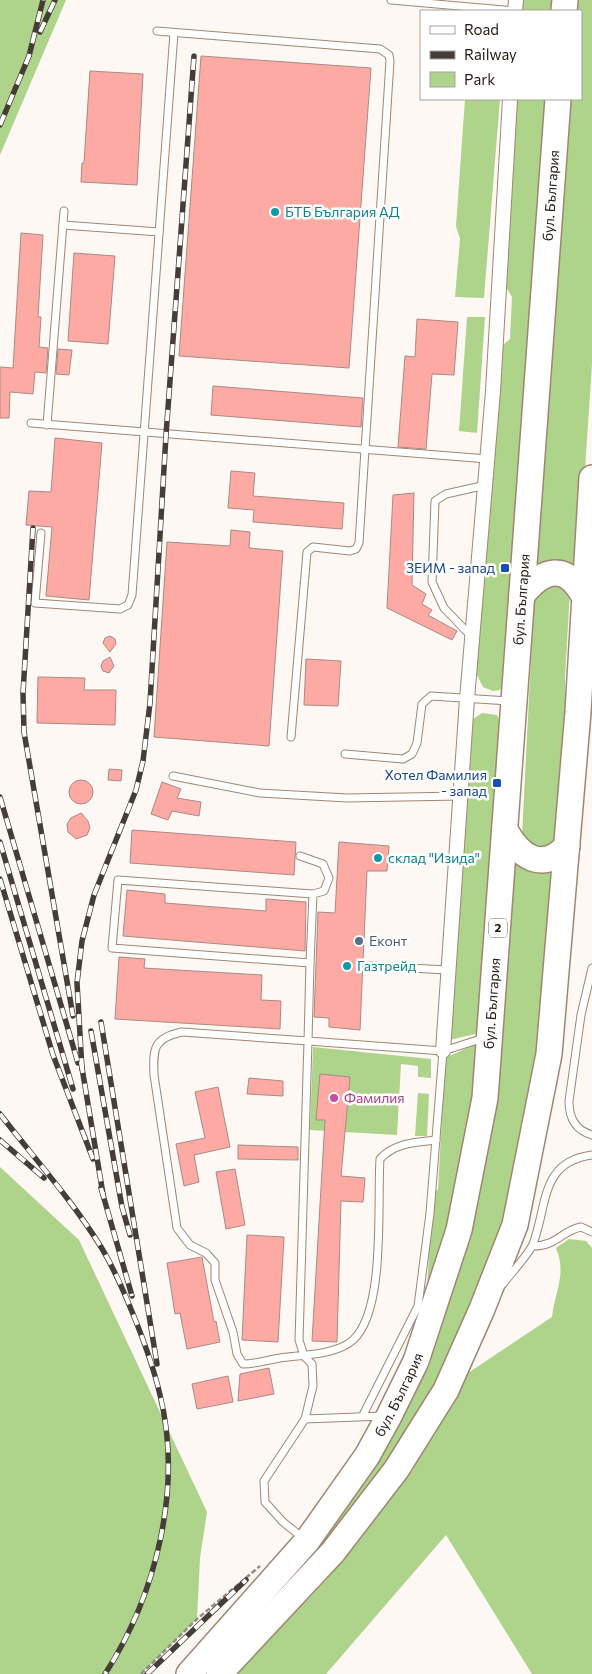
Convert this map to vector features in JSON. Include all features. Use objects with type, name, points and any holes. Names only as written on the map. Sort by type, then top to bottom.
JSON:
[{"type":"highway","name":"бул. България","points":[[189,1674],[307,1541],[367,1456],[416,1361],[460,1230],[486,1098],[558,100]]},
{"type":"highway","points":[[219,1674],[333,1552],[396,1470],[446,1390],[482,1309],[515,1225],[549,1054],[575,748],[584,596],[591,519],[592,478]]},
{"type":"highway","points":[[522,595],[532,582],[541,576],[559,573],[569,576],[577,584],[584,596]]},
{"type":"highway","points":[[505,830],[512,843],[521,852],[540,861],[558,856],[567,846]]},
{"type":"street","points":[[443,1051],[460,796],[488,458],[510,100]]},
{"type":"lane","points":[[391,0],[504,10]]},
{"type":"lane","points":[[157,31],[380,49],[388,55],[389,71],[358,543],[356,549],[313,547],[307,552],[290,737]]},
{"type":"lane","points":[[41,533],[36,603],[120,610],[128,605],[132,596],[174,33]]},
{"type":"lane","points":[[47,424],[64,211]]},
{"type":"lane","points":[[63,225],[159,232]]},
{"type":"lane","points":[[31,423],[488,458]]},
{"type":"lane","points":[[473,638],[444,608],[432,582],[435,501],[446,494],[486,485]]},
{"type":"lane","points":[[345,754],[403,759],[412,754],[417,743],[422,704],[431,696],[514,702]]},
{"type":"lane","points":[[575,748],[586,717]]},
{"type":"lane","points":[[173,776],[260,793],[347,798],[460,796]]},
{"type":"lane","points":[[300,856],[323,864],[329,878],[324,891],[313,894],[118,880],[112,948],[310,963]]},
{"type":"lane","points":[[307,1541],[283,1522],[265,1502],[264,1481],[305,1419],[313,1386],[312,1364],[304,1356],[299,1340],[313,894]]},
{"type":"lane","points":[[370,966],[448,970]]},
{"type":"lane","points":[[592,968],[581,1014],[568,1101],[569,1115],[574,1123],[582,1131],[592,1135]]},
{"type":"lane","points":[[436,1140],[410,1143],[388,1150],[380,1159],[376,1282],[367,1320],[352,1341],[332,1350],[304,1356],[243,1364],[237,1354],[233,1332],[215,1280],[215,1262],[206,1253],[190,1245],[177,1228],[154,1075],[154,1054],[159,1040],[182,1032],[443,1051],[491,1035]]},
{"type":"lane","points":[[363,1415],[418,1306],[430,1213],[443,1051]]},
{"type":"lane","points":[[482,1309],[499,1291],[514,1268],[533,1246],[551,1177],[568,1162],[578,1157],[592,1155]]},
{"type":"lane","points":[[533,1246],[547,1246],[575,1228],[581,1227],[592,1232]]},
{"type":"lane","points":[[305,1419],[363,1415],[389,1416]]},
{"type":"path","points":[[141,1674],[197,1620],[258,1566],[286,1566]]},
{"type":"green space","points":[[0,0],[66,0],[0,155]]},
{"type":"green space","points":[[522,0],[558,0],[557,10],[521,10]]},
{"type":"green space","points":[[573,0],[592,0],[592,364],[578,575],[535,571],[566,100],[582,100],[582,10],[572,10]]},
{"type":"green space","points":[[465,100],[500,100],[484,298],[455,297],[460,239],[456,226]]},
{"type":"green space","points":[[516,100],[551,100],[505,682],[500,690],[493,691],[483,687],[475,671],[503,345],[510,339],[512,297],[506,287]]},
{"type":"green space","points":[[467,317],[485,317],[477,433],[459,431]]},
{"type":"green space","points":[[551,580],[570,590],[565,678],[567,740],[558,842],[539,854],[522,835],[534,599]]},
{"type":"green space","points":[[482,713],[497,715],[501,723],[484,1032],[445,1041],[467,729],[473,719]]},
{"type":"green space","points":[[514,856],[559,863],[545,1026],[506,1216],[449,1359],[425,1401],[377,1474],[338,1526],[254,1623],[302,1558],[441,1308]]},
{"type":"green space","points":[[476,1044],[483,1049],[464,1169],[426,1304],[433,1190],[438,1190],[445,1058]]},
{"type":"green space","points":[[313,1047],[431,1059],[431,1078],[418,1077],[418,1066],[401,1064],[397,1135],[310,1130]]},
{"type":"green space","points":[[418,1093],[429,1094],[427,1136],[415,1136]]},
{"type":"green space","points":[[0,1167],[79,1240],[207,1512],[200,1558],[197,1619],[141,1674],[0,1674]]},
{"type":"green space","points":[[569,1239],[586,1241],[592,1248],[592,1674],[532,1674],[446,1535],[326,1674],[236,1674],[325,1581],[385,1506],[465,1375],[552,1317],[560,1274],[559,1257],[556,1248]]},
{"type":"building","name":"БТБ България АД","points":[[201,56],[371,68],[349,368],[179,356]]},
{"type":"building","points":[[90,71],[143,74],[137,185],[81,182]]},
{"type":"building","points":[[21,233],[43,235],[38,317],[41,317],[39,347],[48,348],[46,373],[35,372],[33,394],[10,392],[9,418],[0,418],[0,367],[13,368]]},
{"type":"building","points":[[74,253],[115,256],[108,344],[68,341]]},
{"type":"building","points":[[417,319],[458,322],[454,375],[432,374],[426,449],[398,447],[405,356],[415,357]]},
{"type":"building","points":[[58,349],[72,350],[69,375],[56,374]]},
{"type":"building","points":[[213,386],[363,398],[361,427],[211,415]]},
{"type":"building","points":[[55,438],[102,443],[89,600],[46,596],[52,527],[26,525],[29,491],[51,492]]},
{"type":"building","points":[[231,471],[255,473],[253,496],[344,503],[342,529],[253,522],[254,510],[228,508]]},
{"type":"building","points":[[414,493],[412,585],[426,594],[422,604],[432,610],[428,615],[457,631],[452,640],[387,608],[393,495]]},
{"type":"building","points":[[231,530],[250,532],[249,548],[283,551],[269,746],[154,737],[167,542],[230,546]]},
{"type":"building","points":[[110,636],[115,639],[116,644],[110,652],[103,643],[105,638]]},
{"type":"building","points":[[110,657],[114,666],[109,673],[103,671],[101,666],[103,661]]},
{"type":"building","points":[[306,659],[341,661],[338,706],[304,705]]},
{"type":"building","points":[[38,677],[85,678],[84,690],[116,690],[115,725],[37,723]]},
{"type":"building","points":[[109,769],[122,770],[121,781],[108,780]]},
{"type":"building","points":[[81,780],[90,783],[93,792],[90,801],[81,804],[72,801],[69,792],[72,783]]},
{"type":"building","points":[[162,782],[181,789],[177,798],[201,802],[199,816],[172,811],[168,820],[151,814]]},
{"type":"building","points":[[81,813],[88,821],[90,828],[87,835],[76,839],[68,832],[67,824],[71,818]]},
{"type":"building","points":[[132,830],[296,842],[294,875],[130,863]]},
{"type":"building","name":"Газтрейд","points":[[339,842],[389,846],[387,871],[367,871],[360,1030],[329,1027],[329,1018],[314,1017],[318,912],[335,913]]},
{"type":"building","points":[[127,890],[165,894],[165,903],[266,911],[266,899],[306,902],[305,951],[123,936]]},
{"type":"building","points":[[119,957],[145,959],[144,968],[262,975],[261,1000],[281,1001],[280,1029],[115,1019]]},
{"type":"building","points":[[320,1074],[350,1077],[341,1176],[365,1178],[363,1202],[341,1201],[337,1342],[312,1341],[325,1120],[316,1120]]},
{"type":"building","points":[[249,1078],[283,1081],[283,1096],[247,1094]]},
{"type":"building","points":[[218,1087],[230,1147],[194,1155],[199,1182],[184,1186],[176,1144],[205,1138],[195,1092]]},
{"type":"building","points":[[238,1145],[298,1147],[298,1160],[238,1159]]},
{"type":"building","points":[[235,1169],[245,1225],[226,1229],[216,1172]]},
{"type":"building","points":[[247,1235],[284,1237],[278,1342],[242,1340]]},
{"type":"building","points":[[202,1257],[214,1322],[216,1321],[220,1342],[187,1349],[180,1313],[175,1314],[167,1263]]},
{"type":"building","points":[[269,1368],[274,1394],[238,1401],[240,1374]]},
{"type":"building","points":[[228,1376],[233,1402],[197,1409],[192,1384]]},
{"type":"railway","points":[[0,125],[29,56],[43,0]]},
{"type":"railway","points":[[40,32],[55,0]]},
{"type":"railway","points":[[82,1069],[77,983],[82,941],[94,895],[136,790],[143,761],[150,703],[166,435],[194,56]]},
{"type":"railway","points":[[33,528],[23,693],[24,732],[73,1016]]},
{"type":"railway","points":[[0,797],[78,1063]]},
{"type":"railway","points":[[0,842],[73,1089]]},
{"type":"railway","points":[[0,879],[53,1055],[93,1159]]},
{"type":"railway","points":[[101,1022],[157,1364]]},
{"type":"railway","points":[[91,1031],[122,1207],[130,1235]]},
{"type":"railway","points":[[81,1062],[103,1194]]},
{"type":"railway","points":[[0,1114],[65,1196],[106,1256],[120,1282],[139,1328],[160,1395],[166,1430],[168,1467],[166,1503],[160,1540],[151,1576],[138,1610],[123,1643],[105,1674]]},
{"type":"railway","points":[[0,1140],[44,1178]]},
{"type":"railway","points":[[101,1188],[132,1296]]},
{"type":"railway","points":[[147,1674],[246,1580]]},
{"type":"place","name":"БТБ България АД","points":[[275,212]]},
{"type":"place","name":"ЗЕИМ - запад","points":[[505,568]]},
{"type":"place","name":"Хотел Фамилия - запад","points":[[497,783]]},
{"type":"place","name":"склад \"Изида\"","points":[[378,858]]},
{"type":"place","name":"Еконт","points":[[359,941]]},
{"type":"place","name":"Газтрейд","points":[[347,966]]},
{"type":"place","name":"Фамилия","points":[[334,1098]]}]
